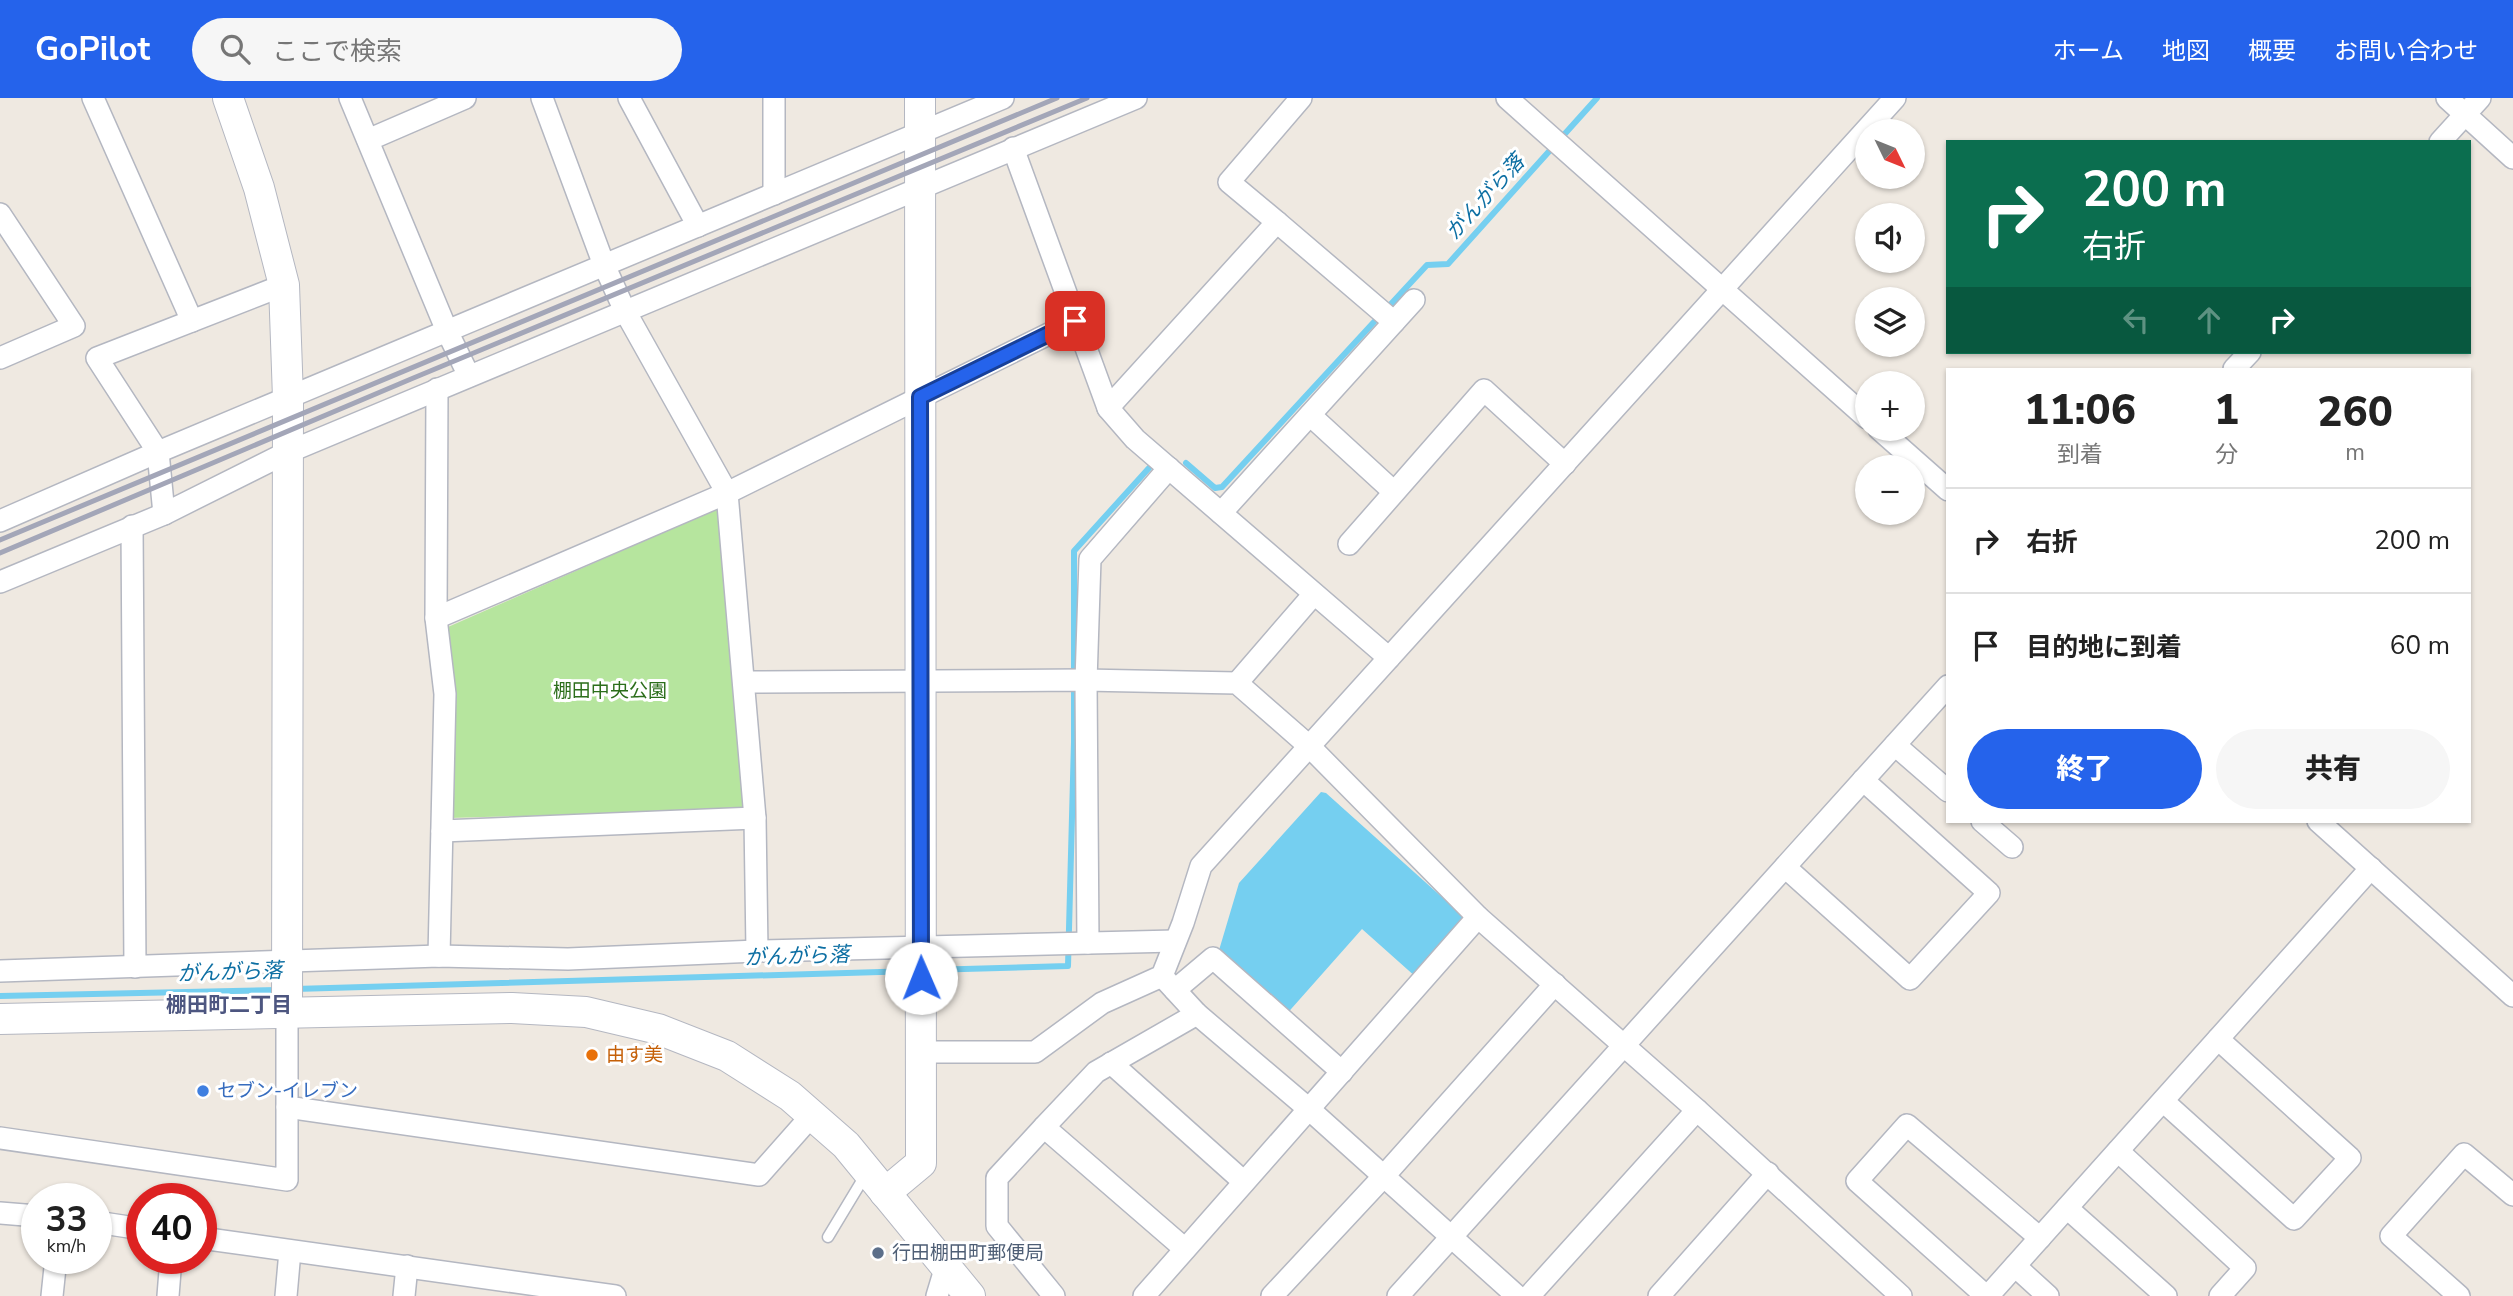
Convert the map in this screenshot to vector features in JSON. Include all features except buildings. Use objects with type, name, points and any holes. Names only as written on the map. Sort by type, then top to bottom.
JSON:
[{"type":"street","points":[[93,98],[192,321]]},
{"type":"street","points":[[0,1138],[287,1180],[288,398],[284,285],[259,188],[228,98]]},
{"type":"street","points":[[350,98],[447,331],[469,376]]},
{"type":"street","points":[[368,140],[465,98]]},
{"type":"street","points":[[541,98],[604,265],[625,311],[727,494],[755,818],[757,951]]},
{"type":"street","points":[[629,98],[698,226]]},
{"type":"street","points":[[774,98],[774,194]]},
{"type":"street","points":[[876,1181],[921,1163],[920,98]]},
{"type":"street","points":[[0,521],[158,452],[1003,98]]},
{"type":"street","points":[[0,582],[164,514],[286,453],[1136,98]]},
{"type":"street","points":[[1301,98],[1229,182],[1394,322]]},
{"type":"street","points":[[1507,98],[1855,407]]},
{"type":"street","points":[[1168,983],[1175,941],[1201,866],[1895,98]]},
{"type":"street","points":[[2447,98],[2513,158]]},
{"type":"street","points":[[2442,140],[2480,98]]},
{"type":"street","points":[[1013,148],[1108,408],[1135,439],[1389,658]]},
{"type":"street","points":[[0,214],[158,452],[164,514]]},
{"type":"street","points":[[1108,408],[1277,222]]},
{"type":"street","points":[[97,358],[284,285]]},
{"type":"street","points":[[1222,513],[1414,300]]},
{"type":"street","points":[[436,618],[727,494],[1075,321]]},
{"type":"street","points":[[0,358],[74,326]]},
{"type":"street","points":[[2235,368],[2248,354]]},
{"type":"street","points":[[437,389],[436,618],[445,694],[439,956]]},
{"type":"street","points":[[1349,544],[1483,390],[1565,464]]},
{"type":"street","points":[[1310,415],[1394,492]]},
{"type":"street","points":[[1893,441],[1946,488]]},
{"type":"street","points":[[1088,943],[1085,680],[1090,559],[1169,468]]},
{"type":"street","points":[[132,526],[135,967]]},
{"type":"street","points":[[1237,683],[1314,594]]},
{"type":"street","points":[[744,682],[1085,680],[1237,683],[1309,746],[1478,916],[1768,1173],[1901,1296]]},
{"type":"street","points":[[1398,1296],[1946,689]]},
{"type":"street","points":[[1895,745],[1946,789]]},
{"type":"street","points":[[1785,867],[1910,979],[1989,893],[1863,780]]},
{"type":"street","points":[[442,831],[755,818]]},
{"type":"street","points":[[1984,823],[2012,847]]},
{"type":"street","points":[[2320,823],[2513,996]]},
{"type":"street","points":[[2040,1238],[1906,1125],[1857,1181],[1987,1296],[2015,1266],[2371,869]]},
{"type":"street","points":[[1144,1296],[1478,916]]},
{"type":"street","points":[[0,971],[439,956],[568,960],[757,951],[921,962],[1088,943],[1175,941]]},
{"type":"street","points":[[921,1052],[1035,1052],[1102,1003],[1168,983],[1213,958],[1342,1072]]},
{"type":"street","points":[[1168,983],[1196,1014],[1310,1110],[1517,1296]]},
{"type":"street","points":[[1272,1296],[1383,1177],[1555,984]]},
{"type":"street","points":[[0,1019],[512,1008],[586,1012],[658,1029],[727,1056],[813,1114],[846,1145],[970,1296]]},
{"type":"street","points":[[1054,1296],[997,1226],[997,1178],[1096,1072],[1196,1014]]},
{"type":"street","points":[[2163,1101],[2294,1219],[2350,1158],[2218,1039]]},
{"type":"street","points":[[1111,1063],[1244,1182]]},
{"type":"street","points":[[286,1107],[759,1175],[813,1114]]},
{"type":"street","points":[[1529,1296],[1697,1110]]},
{"type":"street","points":[[1044,1127],[1185,1249]]},
{"type":"street","points":[[2118,1151],[2245,1268],[2220,1296]]},
{"type":"street","points":[[2459,1296],[2391,1236],[2464,1154],[2513,1195]]},
{"type":"street","points":[[1659,1296],[1768,1173]]},
{"type":"street","points":[[2067,1208],[2166,1296]]},
{"type":"street","points":[[0,1213],[21,1215]]},
{"type":"street","points":[[217,1240],[407,1266],[529,1290],[615,1296]]},
{"type":"street","points":[[286,1296],[290,1251]]},
{"type":"street","points":[[404,1296],[407,1266]]},
{"type":"street","points":[[937,1296],[946,1266]]},
{"type":"street","points":[[2015,1266],[2048,1296]]},
{"type":"street","points":[[52,1296],[54,1274]]},
{"type":"street","points":[[168,1296],[170,1274]]},
{"type":"lane","points":[[828,1237],[876,1181]]},
{"type":"green space","name":"棚田中央公園","points":[[721,507],[746,810],[448,818],[448,627]]},
{"type":"water","points":[[1321,792],[1326,793],[1463,916],[1464,925],[1417,978],[1362,929],[1284,1017],[1217,957],[1239,883]]},
{"type":"waterway","name":"がんがら落","points":[[1391,304],[1427,265],[1448,264],[1597,98]]},
{"type":"waterway","name":"がんがら落","points":[[1186,463],[1215,488],[1222,487],[1374,322]]},
{"type":"waterway","name":"がんがら落","points":[[928,970],[1068,966],[1074,742],[1074,551],[1149,468]]},
{"type":"waterway","name":"がんがら落","points":[[295,989],[914,971]]},
{"type":"waterway","name":"がんがら落","points":[[0,996],[277,990]]},
{"type":"railway","points":[[0,540],[1057,98]]},
{"type":"railway","points":[[0,553],[1087,98]]},
{"type":"place","name":"由す美","points":[[592,1055]]},
{"type":"place","name":"セブン-イレブン","points":[[203,1091]]},
{"type":"place","name":"行田棚田町郵便局","points":[[878,1253]]},
{"type":"district","name":"棚田町二丁目","points":[[229,1005]]},
{"type":"route","points":[[921,978],[920,397],[1075,321]]}]
